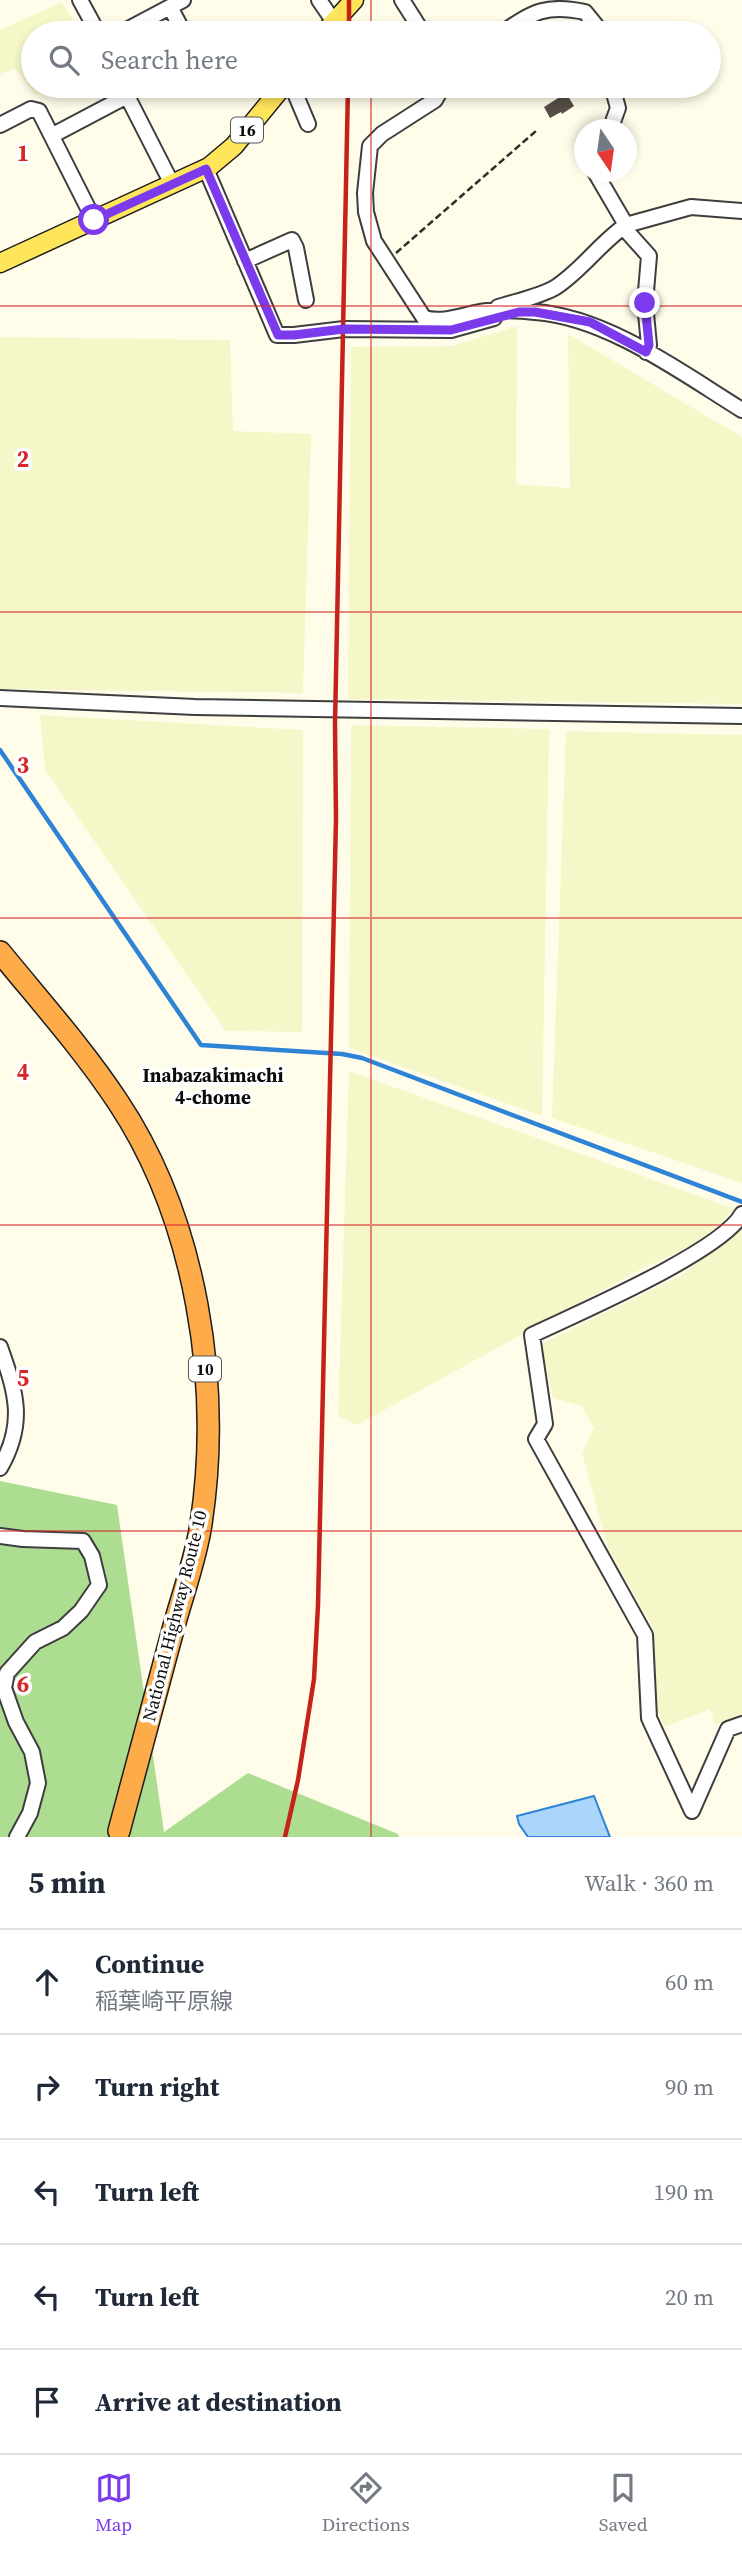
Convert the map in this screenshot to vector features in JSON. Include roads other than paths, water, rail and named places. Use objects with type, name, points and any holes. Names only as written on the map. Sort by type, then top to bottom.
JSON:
[{"type":"highway","name":"National Highway Route 10","points":[[0,952],[56,1019],[118,1103],[145,1151],[166,1197],[183,1251],[203,1335],[209,1452],[201,1527],[119,1831]]},
{"type":"main road","points":[[335,21],[354,0]]},
{"type":"main road","name":"16","points":[[0,263],[206,169],[234,146],[272,98]]},
{"type":"street","points":[[80,0],[91,21]]},
{"type":"street","points":[[320,0],[327,21]]},
{"type":"street","points":[[402,0],[415,21]]},
{"type":"street","points":[[144,21],[177,4]]},
{"type":"street","points":[[522,21],[550,8],[585,12],[592,21]]},
{"type":"street","points":[[53,135],[113,98]]},
{"type":"street","points":[[128,98],[172,184]]},
{"type":"street","points":[[297,98],[308,124]]},
{"type":"street","points":[[436,98],[382,134],[370,146],[365,193],[366,212],[374,241],[424,318],[443,320],[487,311],[553,289],[625,226],[691,207],[742,211]]},
{"type":"street","points":[[614,119],[618,108],[615,98]]},
{"type":"street","points":[[0,125],[31,109],[39,111],[94,220]]},
{"type":"street","points":[[206,169],[278,335],[344,329],[451,330],[519,312]]},
{"type":"street","points":[[601,182],[625,226],[649,256],[645,303],[649,345],[646,352]]},
{"type":"street","points":[[246,261],[292,240],[306,300]]},
{"type":"street","points":[[487,311],[555,314],[590,322],[742,410]]},
{"type":"street","points":[[0,698],[195,707],[742,716]]},
{"type":"street","points":[[742,1214],[724,1234],[691,1257],[532,1335],[544,1424],[536,1440],[645,1635],[649,1718],[692,1811],[728,1729],[742,1724]]},
{"type":"street","points":[[0,1347],[11,1378],[18,1415],[14,1434],[0,1468]]},
{"type":"street","points":[[0,1536],[83,1541],[92,1556],[99,1585],[81,1611],[63,1628],[35,1642],[7,1674],[4,1688],[16,1722],[32,1752],[38,1783],[30,1812],[18,1837]]},
{"type":"water","points":[[594,1796],[610,1837],[528,1837],[519,1824],[517,1816]]},
{"type":"waterway","points":[[0,750],[201,1045],[342,1054],[362,1058],[742,1202]]},
{"type":"railway","points":[[349,0],[349,21]]},
{"type":"railway","points":[[285,1837],[298,1780],[314,1679],[318,1605],[336,819],[335,724],[348,98]]},
{"type":"district","name":"Inabazakimachi 4-chome","points":[[213,1086]]}]
